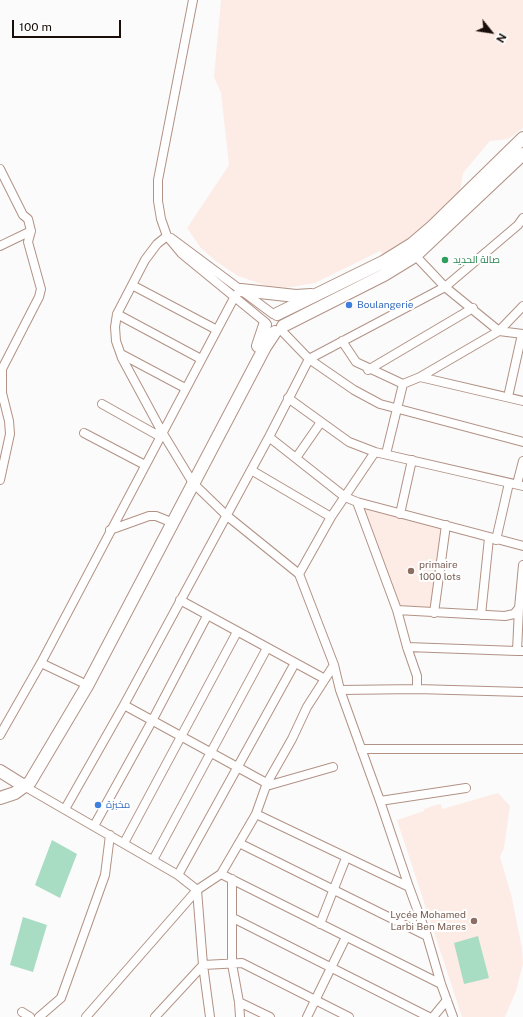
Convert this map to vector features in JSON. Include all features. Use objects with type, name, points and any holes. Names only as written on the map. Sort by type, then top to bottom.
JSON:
[{"type":"street","points":[[193,0],[158,180],[160,211],[167,236],[274,323],[309,359],[367,398],[397,410],[523,442]]},
{"type":"street","points":[[0,798],[12,795],[31,780],[87,686],[191,479],[264,346],[274,323],[320,294],[383,262],[408,246],[433,226],[523,138]]},
{"type":"street","points":[[274,323],[384,275],[416,256],[523,154]]},
{"type":"street","points":[[0,169],[23,215],[28,218],[31,231],[28,242],[41,289],[39,297],[2,369],[2,393],[9,421],[0,480]]},
{"type":"street","points":[[65,809],[124,705],[269,437],[309,359],[445,287],[521,223]]},
{"type":"street","points":[[0,246],[31,231]]},
{"type":"street","points":[[167,236],[152,251],[117,314],[115,327],[116,340],[121,354],[160,434],[191,479],[226,515],[299,574],[334,665],[340,690],[427,936],[440,984],[453,1017]]},
{"type":"street","points":[[408,246],[445,287],[499,330],[522,334],[508,397]]},
{"type":"street","points":[[132,285],[217,330]]},
{"type":"street","points":[[238,293],[296,296],[320,294]]},
{"type":"street","points":[[0,735],[41,663],[160,434],[238,293]]},
{"type":"street","points":[[342,341],[356,362],[368,370],[403,384],[420,377],[499,330],[523,306]]},
{"type":"street","points":[[368,370],[473,308]]},
{"type":"street","points":[[117,314],[201,359]]},
{"type":"street","points":[[121,354],[185,388]]},
{"type":"street","points":[[420,377],[523,401]]},
{"type":"street","points":[[386,454],[403,384]]},
{"type":"street","points":[[288,398],[349,442],[375,452],[516,484]]},
{"type":"street","points":[[102,404],[160,434]]},
{"type":"street","points":[[296,458],[321,422]]},
{"type":"street","points":[[84,433],[145,465]]},
{"type":"street","points":[[269,437],[345,497],[357,502],[400,514],[523,546]]},
{"type":"street","points":[[299,574],[331,517],[375,452]]},
{"type":"street","points":[[400,514],[412,460]]},
{"type":"street","points":[[481,615],[492,539],[516,484],[523,461]]},
{"type":"street","points":[[251,470],[331,517]]},
{"type":"street","points":[[24,786],[26,778],[81,682],[166,520],[191,479]]},
{"type":"street","points":[[357,502],[396,610],[417,676],[417,689]]},
{"type":"street","points":[[110,530],[149,516],[156,516],[166,520]]},
{"type":"street","points":[[434,613],[446,525]]},
{"type":"street","points":[[407,647],[520,651],[519,608],[523,565]]},
{"type":"street","points":[[180,600],[325,679]]},
{"type":"street","points":[[396,610],[481,615],[514,614],[519,608]]},
{"type":"street","points":[[94,826],[152,721],[207,616]]},
{"type":"street","points":[[124,843],[237,632]]},
{"type":"street","points":[[153,860],[267,648]]},
{"type":"street","points":[[41,663],[81,682]]},
{"type":"street","points":[[178,874],[295,663]]},
{"type":"street","points":[[86,1017],[197,890],[221,874],[256,814],[267,783],[292,739],[307,707],[334,665]]},
{"type":"street","points":[[340,690],[417,689],[523,692]]},
{"type":"street","points":[[124,705],[270,785],[332,767]]},
{"type":"street","points":[[361,749],[523,749]]},
{"type":"street","points":[[0,771],[178,874],[197,890],[203,964],[210,1017]]},
{"type":"street","points":[[380,800],[466,788]]},
{"type":"street","points":[[256,814],[409,887]]},
{"type":"street","points":[[39,1017],[48,1014],[61,998],[105,875],[110,835]]},
{"type":"street","points":[[239,844],[427,936]]},
{"type":"street","points":[[320,924],[346,858]]},
{"type":"street","points":[[221,874],[440,984]]},
{"type":"street","points":[[232,880],[232,964],[239,1002],[240,1017]]},
{"type":"street","points":[[233,918],[429,1017]]},
{"type":"street","points":[[308,1017],[346,937]]},
{"type":"street","points":[[155,1017],[203,964],[242,964],[349,1017]]},
{"type":"street","points":[[433,1017],[447,1000]]},
{"type":"street","points":[[239,1002],[270,1017]]},
{"type":"street","points":[[22,1012],[30,1017]]},
{"type":"shaded area","points":[[221,0],[523,0],[523,128],[508,139],[490,141],[463,173],[460,192],[415,237],[385,257],[380,251],[315,283],[285,288],[267,286],[238,276],[217,262],[201,248],[187,228],[229,165],[221,93],[214,77]]},
{"type":"shaded area","name":"primaire 1000 lots","points":[[357,502],[446,525],[434,613],[397,610]]},
{"type":"shaded area","name":"Lycée Mohamed Larbi Ben Mares","points":[[498,793],[510,806],[504,848],[500,857],[511,894],[522,948],[523,964],[516,991],[505,1017],[462,1017],[397,820],[424,811],[424,809],[436,805],[441,804],[442,809]]},
{"type":"green space","points":[[52,840],[77,854],[60,898],[35,885]]},
{"type":"green space","points":[[23,917],[47,925],[33,972],[10,965]]},
{"type":"green space","points":[[478,936],[489,978],[464,984],[454,943]]},
{"type":"place","name":"صالة الحديد","points":[[445,260]]},
{"type":"place","name":"Boulangerie","points":[[349,305]]},
{"type":"place","name":"primaire 1000 lots","points":[[411,571]]},
{"type":"place","name":"مخبزة","points":[[98,805]]},
{"type":"place","name":"Lycée Mohamed Larbi Ben Mares","points":[[474,921]]}]
